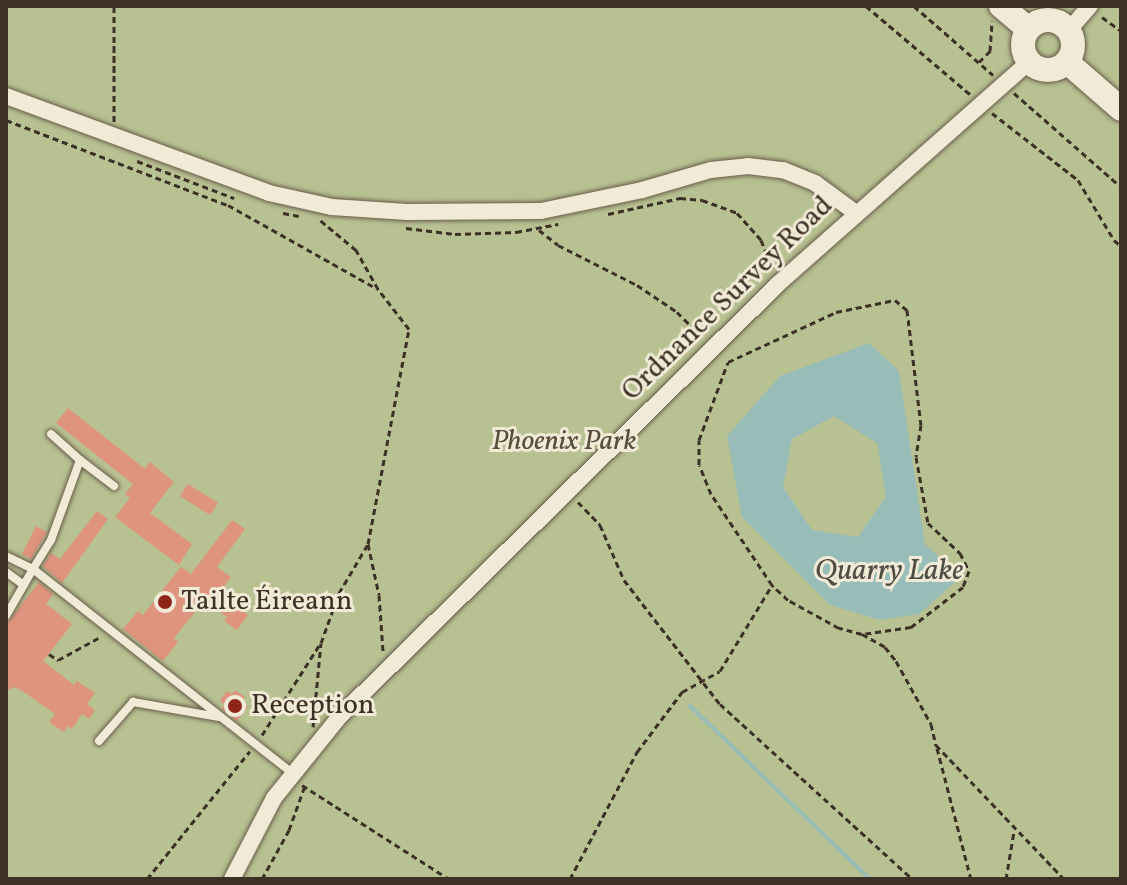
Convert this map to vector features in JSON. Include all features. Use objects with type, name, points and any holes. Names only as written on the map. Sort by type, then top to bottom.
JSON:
[{"type":"street","points":[[1069,30],[1092,10]]},
{"type":"street","points":[[998,12],[1028,29]]},
{"type":"street","points":[[1048,20],[1069,30],[1074,43],[1067,62],[1046,71],[1029,62],[1023,44],[1028,29],[1048,20]]},
{"type":"street","name":"Ordnance Survey Road","points":[[232,879],[274,798],[340,716],[713,348],[856,213],[1029,62]]},
{"type":"street","points":[[1067,62],[1121,109]]},
{"type":"street","points":[[6,96],[269,193],[332,207],[447,213],[541,211],[642,190],[711,170],[748,166],[783,170],[815,183],[856,213]]},
{"type":"lane","points":[[51,434],[114,486]]},
{"type":"lane","points":[[6,616],[51,540],[80,460]]},
{"type":"lane","points":[[6,556],[33,569],[292,773]]},
{"type":"lane","points":[[6,572],[24,585]]},
{"type":"lane","points":[[99,741],[133,702],[219,717]]},
{"type":"path","points":[[114,6],[114,136]]},
{"type":"path","points":[[866,6],[980,103],[1078,180],[1114,240],[1121,246]]},
{"type":"path","points":[[914,6],[996,78]]},
{"type":"path","points":[[1092,10],[1121,31]]},
{"type":"path","points":[[979,62],[990,51],[989,27],[998,12]]},
{"type":"path","points":[[1011,90],[1121,187]]},
{"type":"path","points":[[6,120],[228,205],[378,289]]},
{"type":"path","points":[[312,752],[313,698],[321,643],[339,593],[368,544],[409,329],[378,289],[356,250],[320,220]]},
{"type":"path","points":[[537,228],[558,245],[657,298],[677,312],[713,348]]},
{"type":"path","points":[[862,634],[911,627],[955,596],[969,571],[960,553],[928,523],[916,457],[921,425],[907,310],[895,300],[836,312],[728,362],[699,440],[699,465],[711,494],[772,585],[788,600],[839,628],[862,634],[885,647],[896,661],[931,724],[971,879]]},
{"type":"path","points":[[567,491],[600,525],[624,580],[720,704],[912,879]]},
{"type":"path","points":[[368,544],[379,595],[384,671]]},
{"type":"path","points":[[570,879],[637,752],[682,692],[720,671],[772,585]]},
{"type":"path","points":[[49,654],[58,660],[111,632]]},
{"type":"path","points":[[147,879],[255,745],[321,643]]},
{"type":"path","points":[[936,745],[1064,879]]},
{"type":"path","points":[[292,773],[304,788],[449,879]]},
{"type":"path","points":[[262,879],[289,830],[304,788]]},
{"type":"path","points":[[1006,879],[1014,830]]},
{"type":"green space","name":"Phoenix Park","points":[[6,6],[1121,6],[1121,879],[6,879]]},
{"type":"water","name":"Quarry Lake","points":[[869,343],[899,371],[925,544],[961,577],[919,614],[880,620],[830,605],[742,517],[727,436],[780,376]],"holes":[[[834,416],[877,443],[886,496],[858,537],[812,530],[783,487],[792,439]]]},
{"type":"building","points":[[68,408],[145,469],[150,462],[174,482],[150,513],[192,544],[179,565],[115,517],[130,498],[125,494],[133,484],[56,423]]},
{"type":"building","points":[[188,484],[218,503],[210,515],[180,496]]},
{"type":"building","points":[[97,511],[108,519],[62,583],[43,566],[51,553],[60,559]]},
{"type":"building","points":[[232,520],[245,529],[217,567],[231,577],[219,593],[248,615],[237,630],[224,621],[227,617],[204,601],[174,638],[178,642],[163,661],[123,629],[138,611],[143,615],[181,567],[191,574]]},
{"type":"building","points":[[36,526],[47,532],[31,559],[22,554]]},
{"type":"building","points":[[39,582],[53,594],[46,604],[72,624],[43,661],[74,685],[77,681],[95,693],[87,704],[95,710],[89,719],[82,714],[72,729],[68,726],[64,732],[49,722],[55,714],[21,690],[14,687],[6,691],[6,625]]},
{"type":"building","name":"Reception","points":[[235,690],[245,697],[241,702],[248,707],[237,721],[222,709],[225,705],[220,700],[227,691],[232,694]]},
{"type":"waterway","points":[[690,706],[870,879]]},
{"type":"place","name":"Tailte Éireann","points":[[165,602]]},
{"type":"place","name":"Reception","points":[[235,706]]}]
